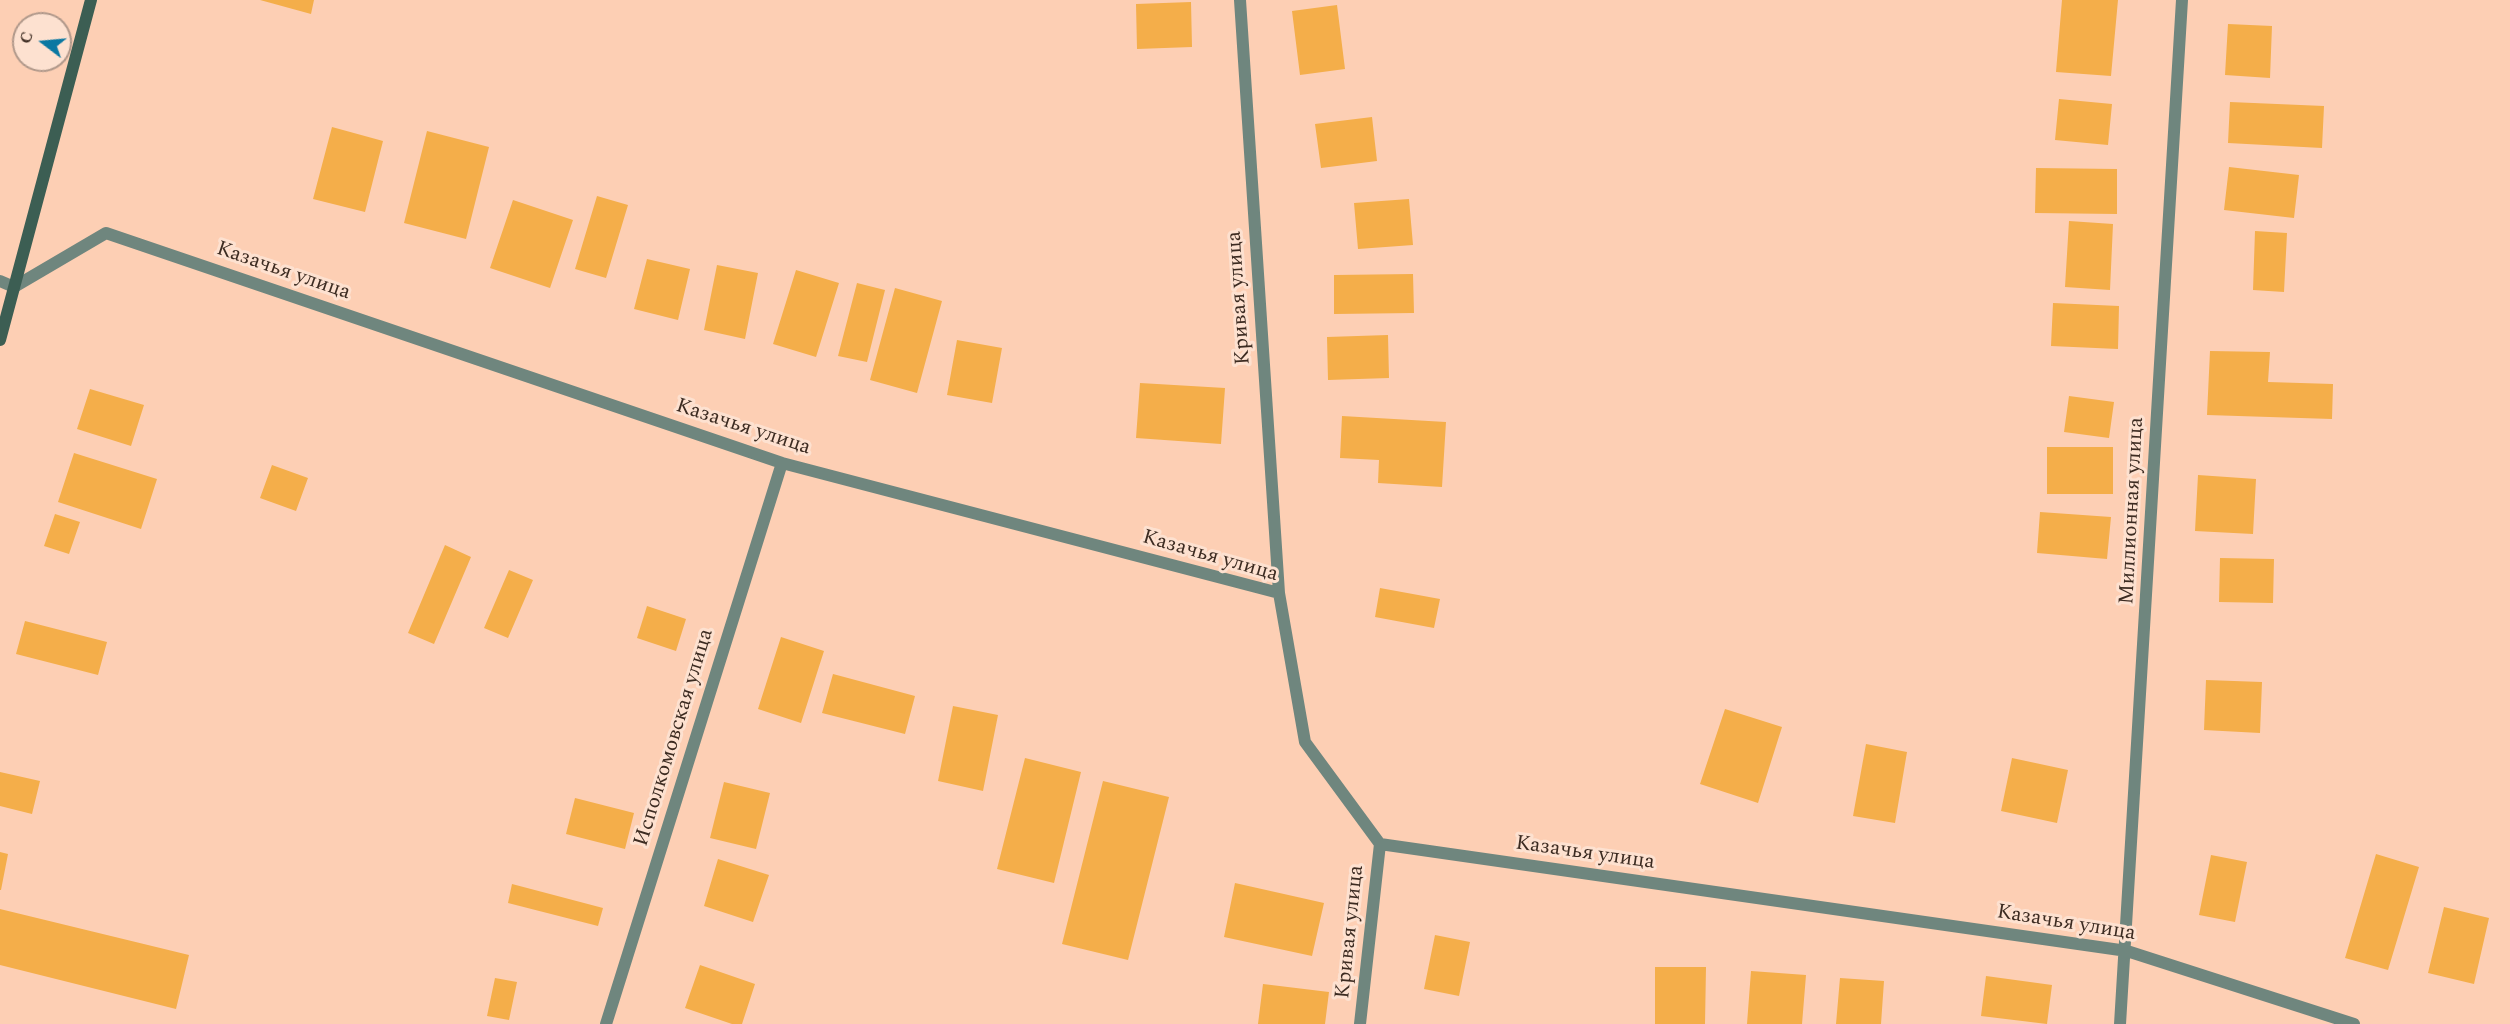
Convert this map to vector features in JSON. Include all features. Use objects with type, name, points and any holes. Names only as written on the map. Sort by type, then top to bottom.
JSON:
[{"type":"main road","points":[[0,340],[91,0]]},
{"type":"street","name":"Кривая улица","points":[[1240,0],[1280,593]]},
{"type":"street","name":"Миллионная улица","points":[[2120,1024],[2127,951],[2182,0]]},
{"type":"street","name":"Казачья улица","points":[[14,287],[106,232],[782,463],[1280,593],[1305,742],[1380,844],[2127,951],[2354,1024]]},
{"type":"street","points":[[0,281],[14,287]]},
{"type":"street","name":"Исполкомовская улица","points":[[606,1024],[782,463]]},
{"type":"street","name":"Кривая улица","points":[[1360,1024],[1380,844]]},
{"type":"building","points":[[260,0],[314,0],[311,14]]},
{"type":"building","points":[[2062,0],[2118,0],[2111,76],[2056,72]]},
{"type":"building","points":[[1191,2],[1192,47],[1137,49],[1136,4]]},
{"type":"building","points":[[1337,5],[1345,69],[1300,75],[1292,11]]},
{"type":"building","points":[[2228,24],[2272,26],[2270,78],[2225,75]]},
{"type":"building","points":[[2059,99],[2112,104],[2108,145],[2055,140]]},
{"type":"building","points":[[2230,102],[2324,106],[2322,148],[2228,143]]},
{"type":"building","points":[[1372,117],[1377,161],[1321,168],[1315,124]]},
{"type":"building","points":[[332,127],[383,141],[365,212],[313,199]]},
{"type":"building","points":[[427,131],[489,147],[466,239],[404,223]]},
{"type":"building","points":[[2229,167],[2299,175],[2294,218],[2224,210]]},
{"type":"building","points":[[2036,168],[2117,169],[2117,214],[2035,213]]},
{"type":"building","points":[[597,196],[628,205],[606,278],[575,269]]},
{"type":"building","points":[[1409,199],[1413,245],[1358,249],[1354,203]]},
{"type":"building","points":[[513,200],[573,220],[550,288],[490,268]]},
{"type":"building","points":[[2069,221],[2113,224],[2110,290],[2065,287]]},
{"type":"building","points":[[2255,231],[2287,233],[2284,292],[2253,290]]},
{"type":"building","points":[[647,259],[690,269],[678,320],[634,309]]},
{"type":"building","points":[[717,265],[758,273],[745,339],[704,330]]},
{"type":"building","points":[[796,270],[839,283],[816,357],[773,344]]},
{"type":"building","points":[[1413,274],[1414,313],[1334,314],[1334,275]]},
{"type":"building","points":[[857,283],[885,290],[867,362],[838,356]]},
{"type":"building","points":[[895,288],[942,301],[917,393],[870,380]]},
{"type":"building","points":[[2053,303],[2119,306],[2118,349],[2051,346]]},
{"type":"building","points":[[1388,335],[1389,378],[1328,380],[1327,337]]},
{"type":"building","points":[[957,340],[1002,348],[992,403],[947,395]]},
{"type":"building","points":[[2210,351],[2270,352],[2268,382],[2333,384],[2332,419],[2207,415]]},
{"type":"building","points":[[1140,383],[1225,388],[1221,444],[1136,438]]},
{"type":"building","points":[[90,389],[144,405],[131,446],[77,429]]},
{"type":"building","points":[[2069,396],[2114,402],[2109,438],[2064,432]]},
{"type":"building","points":[[1342,416],[1446,422],[1442,487],[1378,483],[1379,460],[1340,458]]},
{"type":"building","points":[[2047,447],[2113,447],[2113,494],[2047,494]]},
{"type":"building","points":[[74,453],[157,479],[141,529],[58,502]]},
{"type":"building","points":[[272,465],[308,478],[296,511],[260,498]]},
{"type":"building","points":[[2198,475],[2256,479],[2253,534],[2195,531]]},
{"type":"building","points":[[2040,512],[2111,517],[2107,559],[2037,553]]},
{"type":"building","points":[[55,514],[80,522],[69,554],[44,546]]},
{"type":"building","points":[[445,545],[471,557],[434,644],[408,633]]},
{"type":"building","points":[[2220,558],[2274,559],[2273,603],[2219,602]]},
{"type":"building","points":[[509,570],[533,580],[508,638],[484,628]]},
{"type":"building","points":[[1380,588],[1440,599],[1434,628],[1375,617]]},
{"type":"building","points":[[647,606],[686,619],[676,651],[637,638]]},
{"type":"building","points":[[25,621],[107,642],[98,675],[16,654]]},
{"type":"building","points":[[781,637],[824,651],[801,723],[758,709]]},
{"type":"building","points":[[833,674],[915,696],[905,734],[822,713]]},
{"type":"building","points":[[2206,680],[2262,682],[2260,733],[2204,730]]},
{"type":"building","points":[[953,706],[998,715],[983,791],[938,781]]},
{"type":"building","points":[[1725,709],[1782,727],[1758,803],[1700,784]]},
{"type":"building","points":[[1866,744],[1907,752],[1895,823],[1853,816]]},
{"type":"building","points":[[1025,758],[1081,772],[1054,883],[997,869]]},
{"type":"building","points":[[2012,758],[2068,770],[2057,823],[2001,811]]},
{"type":"building","points":[[0,772],[40,781],[32,814],[0,806]]},
{"type":"building","points":[[1103,781],[1169,797],[1128,960],[1062,944]]},
{"type":"building","points":[[724,782],[770,793],[756,849],[710,838]]},
{"type":"building","points":[[575,798],[634,813],[625,849],[566,834]]},
{"type":"building","points":[[0,852],[8,854],[1,890],[0,890]]},
{"type":"building","points":[[2376,854],[2419,867],[2388,970],[2345,958]]},
{"type":"building","points":[[2211,855],[2247,862],[2235,922],[2199,915]]},
{"type":"building","points":[[718,859],[769,875],[753,922],[704,906]]},
{"type":"building","points":[[1235,883],[1324,903],[1312,956],[1224,937]]},
{"type":"building","points":[[512,884],[603,908],[598,926],[508,903]]},
{"type":"building","points":[[2444,907],[2489,918],[2474,984],[2428,973]]},
{"type":"building","points":[[0,909],[189,955],[176,1009],[0,965]]},
{"type":"building","points":[[1435,935],[1470,942],[1459,996],[1424,989]]},
{"type":"building","points":[[700,965],[755,984],[742,1024],[732,1024],[685,1008]]},
{"type":"building","points":[[1655,967],[1706,967],[1705,1024],[1655,1024]]},
{"type":"building","points":[[1751,971],[1806,975],[1802,1024],[1747,1024]]},
{"type":"building","points":[[1986,976],[2052,985],[2047,1024],[1981,1016]]},
{"type":"building","points":[[495,978],[517,982],[509,1020],[487,1016]]},
{"type":"building","points":[[1840,978],[1884,981],[1881,1024],[1836,1024]]},
{"type":"building","points":[[1263,984],[1329,992],[1325,1024],[1258,1024]]}]
